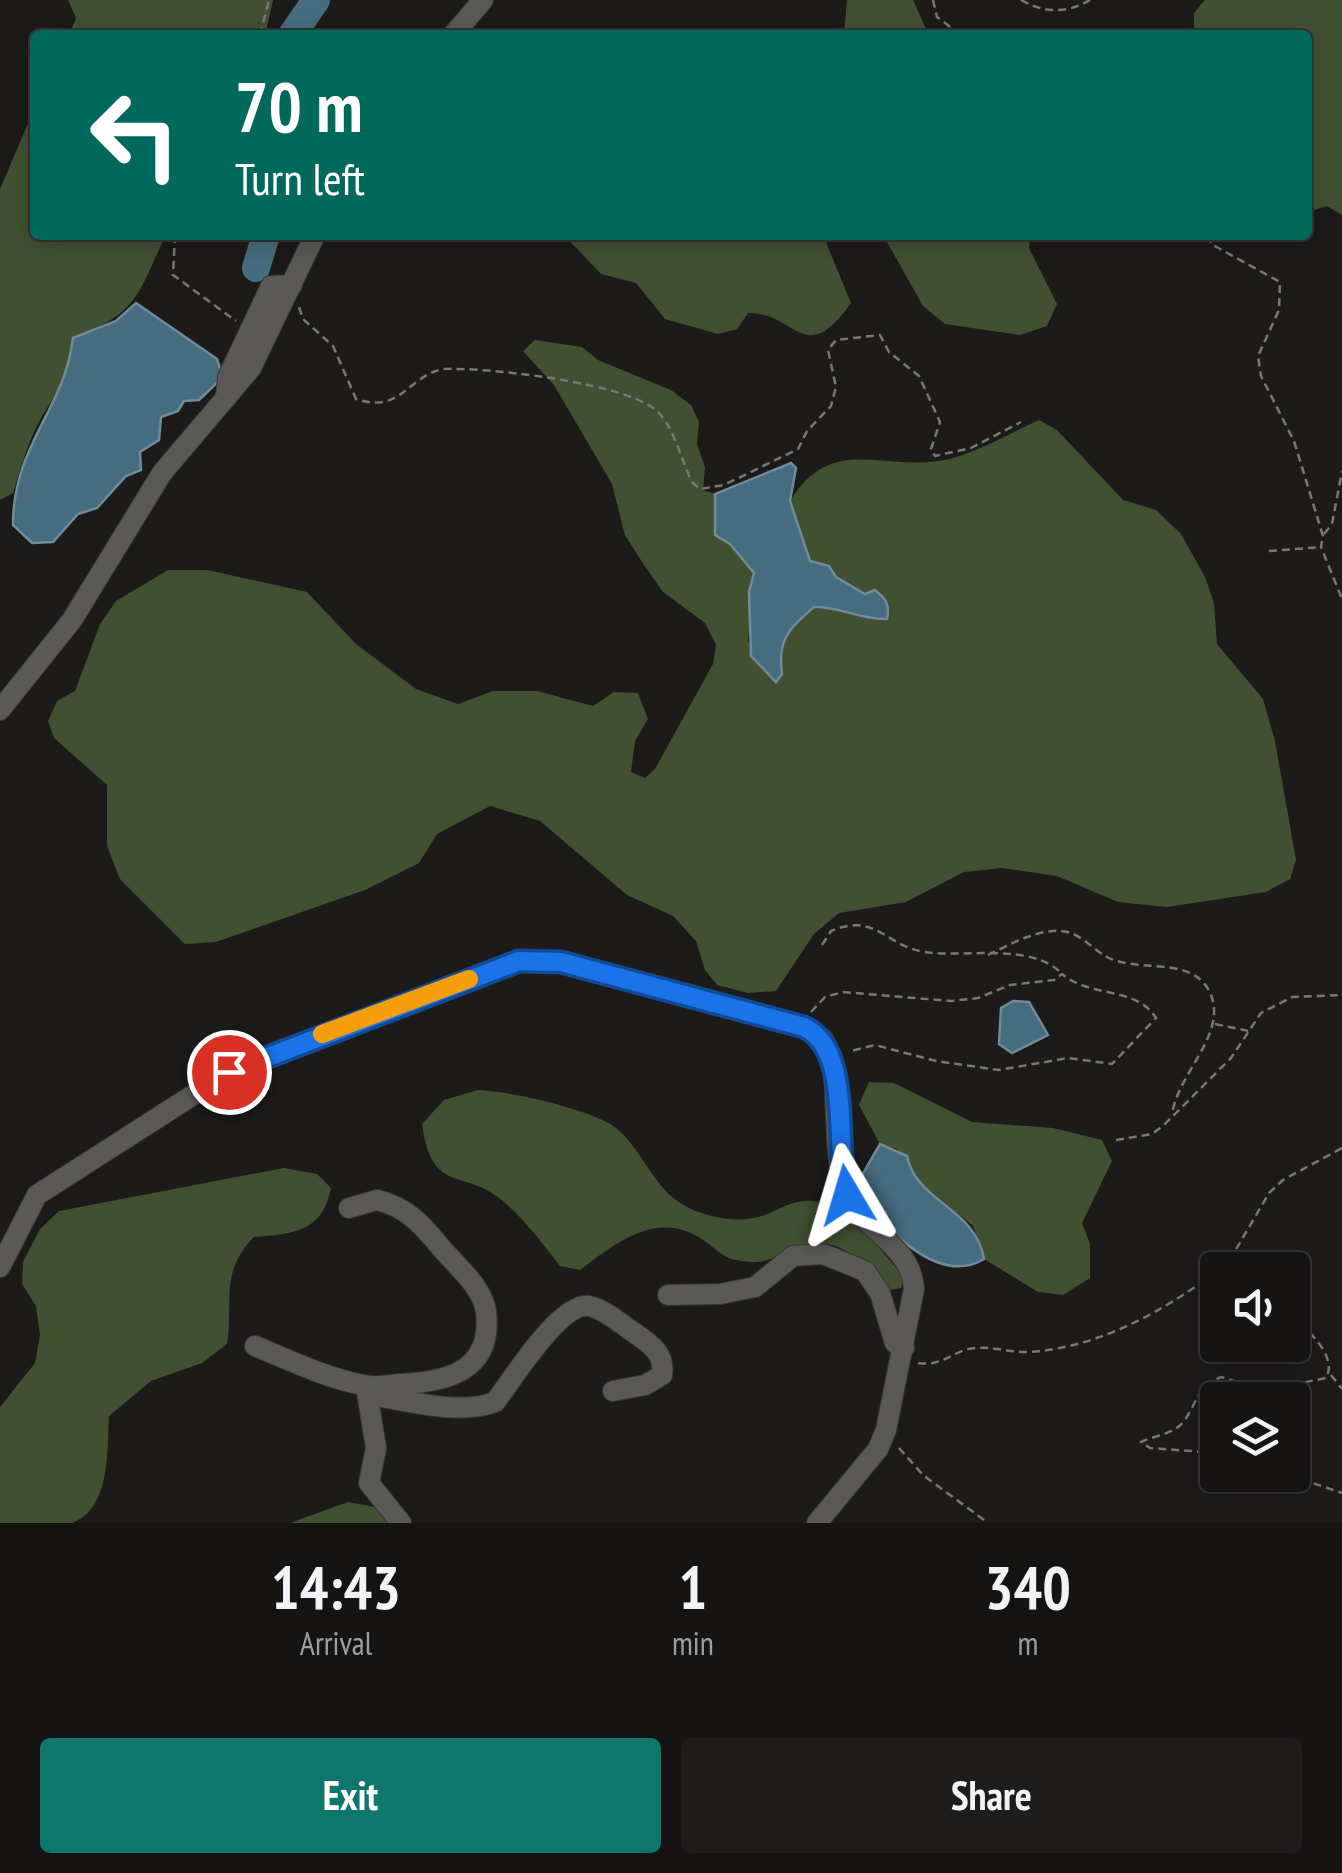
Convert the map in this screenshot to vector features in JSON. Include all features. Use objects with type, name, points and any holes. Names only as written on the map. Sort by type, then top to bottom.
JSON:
[{"type":"street","points":[[457,30],[483,0]]},
{"type":"street","points":[[0,710],[72,620],[162,472],[252,368],[312,240]]},
{"type":"street","points":[[226,400],[228,377],[271,286],[292,285]]},
{"type":"street","points":[[0,1268],[38,1195],[229,1072],[519,961],[561,962],[804,1027],[823,1039],[832,1057],[847,1195],[914,1272],[903,1355],[886,1430],[878,1449],[817,1523]]},
{"type":"street","points":[[349,1208],[378,1200],[416,1218],[477,1288],[486,1311],[482,1348],[467,1369],[453,1378],[367,1390]]},
{"type":"street","points":[[668,1295],[720,1294],[755,1287],[792,1256],[823,1254],[865,1272],[880,1292],[895,1343],[903,1355]]},
{"type":"street","points":[[254,1346],[367,1390],[454,1407],[495,1402],[557,1322],[575,1307],[592,1306],[654,1346],[664,1363],[662,1375],[645,1385],[613,1391]]},
{"type":"street","points":[[367,1390],[376,1448],[370,1482],[401,1523]]},
{"type":"path","points":[[261,30],[269,0]]},
{"type":"path","points":[[933,0],[937,17],[955,30]]},
{"type":"path","points":[[1021,0],[1038,10],[1058,12],[1090,0]]},
{"type":"path","points":[[175,240],[172,275],[250,330]]},
{"type":"path","points":[[1211,240],[1280,282],[1279,310],[1258,356],[1261,376],[1294,441],[1324,536]]},
{"type":"path","points":[[292,285],[299,292],[302,319],[333,346],[356,399],[372,404],[396,400],[430,372],[444,369],[530,373],[565,380],[639,400],[656,410],[692,482],[700,489],[724,485],[798,449],[807,430],[832,406],[836,387],[828,350],[836,340],[880,335],[889,352],[911,365],[940,422],[931,450],[935,456],[971,448],[1020,422]]},
{"type":"path","points":[[1342,472],[1332,524],[1321,548],[1342,599]]},
{"type":"path","points":[[1269,552],[1321,548]]},
{"type":"path","points":[[822,945],[831,931],[861,924],[883,932],[899,946],[1036,958],[1052,962],[1077,987],[1139,1001],[1156,1018],[1112,1064],[1068,1058],[999,1070],[936,1062],[875,1045],[832,1057]]},
{"type":"path","points":[[988,955],[1038,934],[1062,931],[1086,940],[1107,957],[1174,968],[1198,977],[1211,996],[1214,1023],[1206,1046],[1178,1086],[1172,1116]]},
{"type":"path","points":[[804,1027],[825,997],[842,992],[950,1001],[978,998],[1010,985],[1054,980],[1062,974]]},
{"type":"path","points":[[1116,1140],[1152,1134],[1231,1058],[1261,1013],[1279,1001],[1342,995]]},
{"type":"path","points":[[1214,1023],[1249,1031]]},
{"type":"path","points":[[1235,1252],[1269,1194],[1283,1180],[1342,1148]]},
{"type":"path","points":[[903,1355],[932,1365],[971,1348],[1025,1352],[1093,1342],[1145,1318],[1200,1282]]},
{"type":"path","points":[[1310,1337],[1327,1356],[1330,1374],[1342,1389]]},
{"type":"path","points":[[1310,1384],[1330,1374]]},
{"type":"path","points":[[1200,1392],[1184,1421],[1170,1432],[1141,1442],[1150,1448],[1200,1451]]},
{"type":"path","points":[[886,1430],[923,1475],[988,1523]]},
{"type":"path","points":[[1310,1482],[1342,1493]]},
{"type":"green space","points":[[68,0],[273,0],[266,30],[71,30],[76,18]]},
{"type":"green space","points":[[847,0],[913,0],[927,30],[844,30]]},
{"type":"green space","points":[[1205,0],[1342,0],[1342,215],[1327,206],[1312,211],[1312,30],[1194,30],[1194,13]]},
{"type":"green space","points":[[30,119],[30,240],[164,240],[141,287],[124,310],[73,338],[66,371],[32,436],[13,493],[0,500],[0,189]]},
{"type":"green space","points":[[569,240],[825,240],[851,303],[835,322],[811,335],[765,315],[748,313],[737,329],[718,334],[665,319],[636,283],[601,274]]},
{"type":"green space","points":[[886,240],[1030,240],[1029,248],[1057,304],[1047,326],[1020,335],[945,324],[923,306]]},
{"type":"green space","points":[[535,340],[582,347],[598,360],[671,390],[691,405],[699,422],[697,444],[705,467],[703,490],[715,494],[715,535],[730,544],[754,573],[748,641],[782,674],[784,643],[792,628],[814,606],[833,607],[852,615],[865,594],[836,577],[829,566],[810,562],[790,501],[807,480],[825,467],[844,461],[929,462],[953,458],[1039,420],[1057,430],[1123,500],[1156,510],[1181,534],[1205,577],[1214,603],[1217,644],[1263,699],[1275,741],[1296,860],[1290,879],[1266,892],[1167,907],[1118,902],[1057,876],[1002,868],[964,872],[906,902],[839,913],[814,934],[776,991],[748,993],[717,985],[705,970],[696,941],[673,916],[627,895],[540,821],[490,806],[437,834],[419,863],[365,890],[216,942],[185,944],[120,879],[107,846],[107,785],[54,738],[48,721],[57,701],[75,691],[100,624],[116,601],[168,570],[207,570],[307,592],[356,644],[416,689],[458,704],[493,691],[537,691],[593,706],[614,692],[638,693],[648,719],[635,741],[631,772],[645,778],[655,769],[713,664],[716,645],[705,623],[663,592],[625,535],[612,484],[554,385],[523,351]]},
{"type":"green space","points":[[869,1082],[894,1083],[972,1122],[1053,1128],[1102,1140],[1112,1161],[1082,1223],[1090,1244],[1090,1278],[1063,1295],[1038,1292],[984,1259],[973,1226],[922,1184],[897,1149],[880,1144],[859,1105]]},
{"type":"green space","points":[[478,1090],[546,1101],[610,1124],[630,1143],[664,1189],[703,1214],[746,1219],[801,1201],[831,1206],[855,1223],[887,1257],[904,1277],[901,1288],[890,1290],[851,1254],[827,1244],[800,1246],[770,1259],[750,1262],[726,1256],[697,1236],[665,1228],[635,1234],[580,1270],[560,1266],[504,1202],[476,1185],[442,1172],[427,1147],[422,1124],[444,1100]]},
{"type":"green space","points":[[284,1168],[317,1174],[331,1188],[327,1203],[321,1214],[304,1228],[254,1237],[243,1250],[232,1275],[227,1344],[202,1363],[151,1381],[109,1416],[104,1477],[94,1505],[85,1516],[72,1523],[0,1523],[0,1407],[35,1363],[40,1335],[36,1306],[22,1284],[23,1262],[40,1229],[59,1211]]},
{"type":"green space","points":[[348,1502],[375,1507],[389,1523],[290,1523]]},
{"type":"water","points":[[136,303],[217,359],[223,377],[199,400],[184,401],[178,411],[161,417],[159,440],[140,452],[141,470],[126,476],[97,508],[78,514],[53,542],[32,543],[13,525],[15,497],[30,449],[60,386],[73,338],[116,321]]},
{"type":"water","points":[[791,463],[796,468],[790,501],[810,561],[829,566],[836,577],[865,594],[875,590],[886,602],[888,614],[887,619],[877,619],[814,607],[783,643],[782,674],[776,682],[751,656],[749,592],[754,573],[730,544],[715,535],[715,494]]},
{"type":"water","points":[[1013,1001],[1029,1002],[1048,1035],[1012,1053],[999,1044],[1001,1008]]},
{"type":"water","points":[[880,1144],[907,1156],[922,1184],[969,1227],[984,1259],[966,1266],[947,1265],[929,1258],[879,1218],[855,1187]]},
{"type":"waterway","points":[[295,30],[316,0]]},
{"type":"waterway","points":[[256,268],[264,240]]},
{"type":"slow traffic","points":[[322,1034],[469,979]]},
{"type":"route","points":[[229,1072],[519,961],[561,962],[804,1027],[823,1039],[835,1073],[847,1195]]}]
